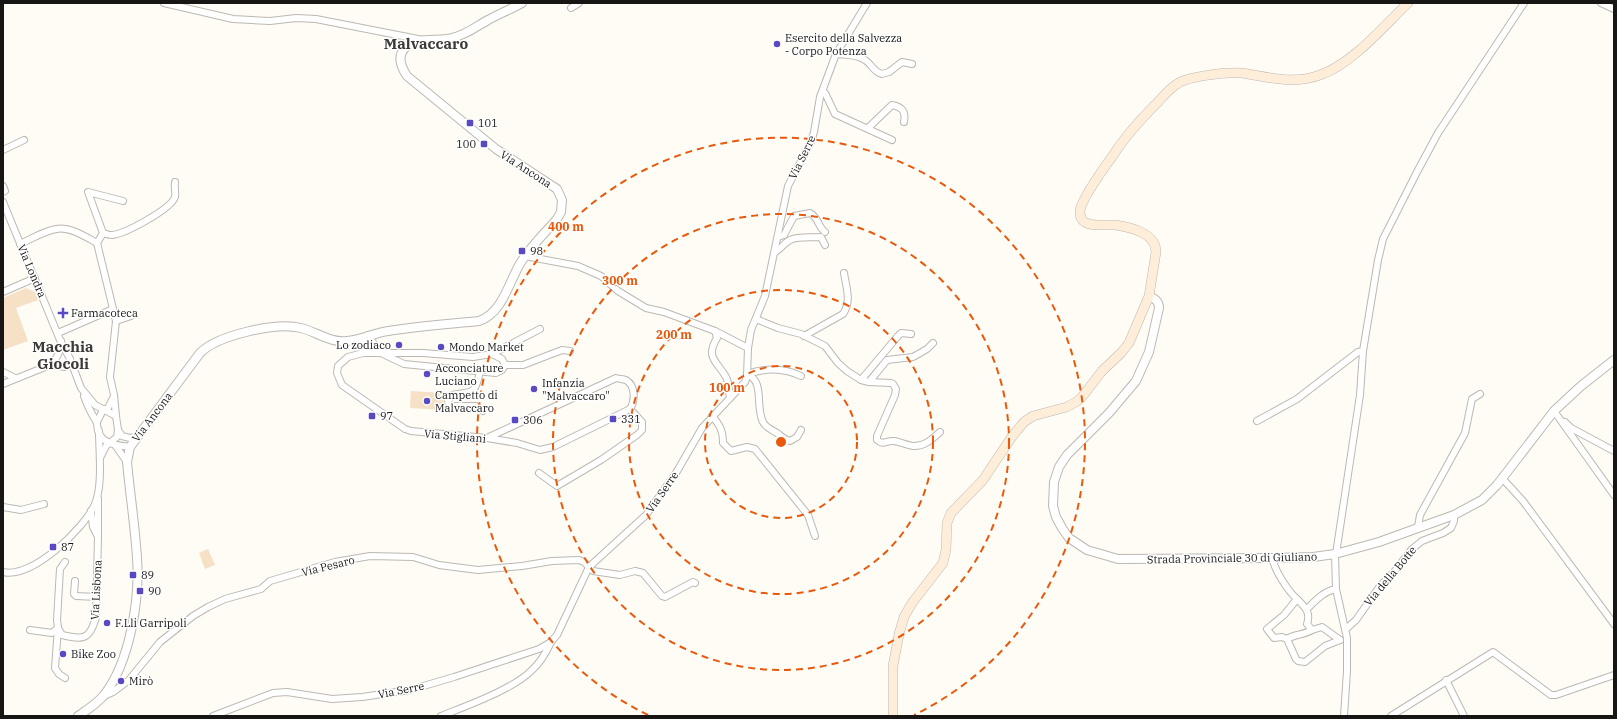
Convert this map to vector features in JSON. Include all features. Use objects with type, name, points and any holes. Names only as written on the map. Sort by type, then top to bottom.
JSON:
[{"type":"main road","points":[[893,716],[894,666],[899,634],[904,617],[912,603],[943,563],[946,550],[947,523],[951,513],[983,480],[1024,422],[1033,416],[1072,404],[1082,397],[1102,371],[1121,353],[1128,343],[1149,296],[1156,252],[1156,246],[1153,240],[1141,232],[1121,226],[1095,226],[1082,219],[1080,214],[1081,206],[1125,138],[1170,90],[1183,81],[1219,74],[1235,73],[1295,81],[1320,75],[1333,69],[1352,57],[1408,3]]},
{"type":"street","points":[[164,3],[177,4],[239,20],[270,21],[296,18],[316,19],[425,40],[444,39],[463,34],[522,3]]},
{"type":"street","points":[[571,8],[579,3]]},
{"type":"street","name":"Via Serre","points":[[214,716],[273,693],[287,692],[332,699],[362,697],[410,690],[539,649],[551,642],[557,635],[589,567],[646,516],[676,473],[698,434],[712,416],[744,382],[747,374],[748,348],[751,330],[765,296],[788,186],[811,142],[822,92],[836,54],[867,3]]},
{"type":"street","points":[[1344,716],[1347,671],[1346,629],[1336,589],[1336,554],[1360,395],[1362,351],[1378,260],[1388,228],[1438,134],[1524,3]]},
{"type":"street","points":[[1601,3],[1614,9]]},
{"type":"street","name":"Via Ancona","points":[[78,716],[104,696],[113,681],[125,653],[133,619],[136,593],[137,560],[127,462],[130,447],[136,437],[205,348],[212,344],[260,328],[282,326],[302,328],[333,341],[348,341],[366,338],[380,332],[487,319],[496,310],[525,256],[558,219],[561,206],[560,193],[552,185],[496,149],[407,76],[401,65],[400,59],[403,49],[408,44],[425,40]]},
{"type":"street","points":[[836,54],[859,57],[868,62],[875,71],[882,74],[889,72],[902,62],[912,64]]},
{"type":"street","points":[[822,92],[825,93],[835,114],[892,140]]},
{"type":"street","points":[[868,128],[892,104],[899,106],[904,111],[906,116],[904,122]]},
{"type":"street","points":[[3,150],[24,140]]},
{"type":"street","points":[[103,233],[112,235],[147,221],[171,203],[175,197],[175,182]]},
{"type":"street","points":[[3,186],[5,191],[3,192]]},
{"type":"street","points":[[103,233],[88,192],[123,201]]},
{"type":"street","name":"Via Londra","points":[[3,202],[60,340]]},
{"type":"street","points":[[778,237],[784,235],[794,216],[810,213],[817,218],[822,230],[825,232]]},
{"type":"street","points":[[20,244],[56,228],[78,233],[97,243]]},
{"type":"street","points":[[100,458],[106,446],[112,444],[117,437],[118,430],[114,395],[110,377],[116,321],[97,243],[103,233]]},
{"type":"street","points":[[775,252],[780,250],[786,242],[796,238],[822,237],[825,245]]},
{"type":"street","points":[[525,256],[578,266],[601,276],[618,291],[646,308],[664,312],[715,331],[748,348]]},
{"type":"street","points":[[804,336],[845,311],[848,298],[844,273]]},
{"type":"street","points":[[3,292],[35,278]]},
{"type":"street","name":"Strada Provinciale 30 di Giuliano","points":[[1149,296],[1155,299],[1159,308],[1144,366],[1124,398],[1067,456],[1059,467],[1054,482],[1053,506],[1056,517],[1069,538],[1078,545],[1099,555],[1118,559],[1273,558],[1313,557],[1336,554],[1379,542],[1454,515],[1482,500],[1502,478],[1554,412],[1581,386],[1614,360]]},
{"type":"street","points":[[58,333],[113,309]]},
{"type":"street","points":[[116,321],[131,316]]},
{"type":"street","points":[[756,319],[804,336],[825,346],[842,367],[861,380],[894,384],[896,388],[895,395],[877,436],[877,440],[879,442],[885,443],[892,441],[921,446],[940,432]]},
{"type":"street","name":"Via Stigliani","points":[[540,329],[492,354],[473,357],[423,353],[363,353],[348,357],[338,366],[338,380],[351,392],[405,429],[411,431],[487,438],[517,443],[540,450],[553,447],[630,409]]},
{"type":"street","points":[[715,331],[717,338],[712,347],[713,360],[727,378],[730,398]]},
{"type":"street","points":[[376,345],[380,332]]},
{"type":"street","points":[[861,380],[901,333],[912,334]]},
{"type":"street","points":[[366,338],[376,345],[380,353],[401,363],[496,373],[502,370],[505,365]]},
{"type":"street","points":[[363,353],[366,338]]},
{"type":"street","points":[[366,338],[372,354]]},
{"type":"street","points":[[50,365],[60,350],[60,340]]},
{"type":"street","points":[[60,340],[70,359],[90,411],[97,422]]},
{"type":"street","points":[[868,382],[886,360],[913,357],[927,350],[933,343]]},
{"type":"street","points":[[505,365],[523,365],[562,350],[570,351]]},
{"type":"street","points":[[1257,420],[1298,398],[1358,352],[1362,351]]},
{"type":"street","points":[[401,363],[403,354]]},
{"type":"street","points":[[492,354],[502,359],[505,365]]},
{"type":"street","points":[[58,355],[62,366],[76,374]]},
{"type":"street","points":[[3,384],[50,365],[62,366],[69,364],[70,359]]},
{"type":"street","points":[[747,374],[759,370],[772,369],[786,371],[801,376]]},
{"type":"street","points":[[480,371],[476,384],[471,392],[452,395],[448,401],[448,405],[476,406],[483,411]]},
{"type":"street","points":[[3,372],[15,378]]},
{"type":"street","points":[[747,374],[751,375],[757,385],[760,414],[765,425],[790,442],[797,437],[802,430]]},
{"type":"street","points":[[487,438],[616,378],[626,380],[634,394],[634,403],[630,409],[642,422],[642,430],[601,460],[556,486],[539,473]]},
{"type":"street","points":[[81,388],[90,400],[103,410],[111,412],[116,416]]},
{"type":"street","points":[[1418,527],[1420,515],[1465,433],[1472,398],[1480,394]]},
{"type":"street","points":[[97,422],[103,410],[108,408],[114,395]]},
{"type":"street","points":[[1554,412],[1571,428],[1614,451]]},
{"type":"street","points":[[1554,412],[1614,495]]},
{"type":"street","points":[[712,416],[720,425],[723,434],[723,443],[731,452],[747,447],[755,449],[808,514],[815,536]]},
{"type":"street","name":"Via Lisbona","points":[[3,572],[25,570],[41,561],[79,528],[91,511],[98,493],[100,458],[97,422]]},
{"type":"street","points":[[118,430],[130,447]]},
{"type":"street","points":[[98,431],[102,439],[112,444],[130,447]]},
{"type":"street","points":[[122,436],[130,438],[136,437]]},
{"type":"street","points":[[112,444],[127,462]]},
{"type":"street","points":[[1502,478],[1523,502],[1614,624]]},
{"type":"street","points":[[98,493],[98,537]]},
{"type":"street","points":[[3,507],[21,510],[44,504]]},
{"type":"street","name":"Via Lisbona","points":[[58,628],[62,635],[78,638],[87,635],[93,629],[96,617],[98,537],[93,527],[91,511]]},
{"type":"street","name":"Via della Botte","points":[[1346,629],[1356,620],[1380,586],[1394,572],[1412,549],[1422,540],[1443,533],[1451,528],[1454,521],[1454,515]]},
{"type":"street","points":[[79,528],[93,527]]},
{"type":"street","name":"Via Pesaro","points":[[104,696],[113,692],[129,680],[160,642],[193,616],[208,607],[226,599],[261,589],[270,581],[335,562],[370,556],[413,557],[439,565],[478,570],[522,566],[552,561],[579,560],[584,562],[593,571],[614,575],[639,571],[643,573],[662,596],[665,597],[693,582],[695,583]]},
{"type":"street","points":[[1273,558],[1276,569],[1289,592],[1307,609],[1309,618],[1307,624],[1312,630]]},
{"type":"street","points":[[64,678],[55,668],[60,569],[65,562]]},
{"type":"street","points":[[75,581],[74,594],[76,596],[97,597]]},
{"type":"street","points":[[1307,609],[1327,592],[1336,589]]},
{"type":"street","points":[[1287,639],[1294,634],[1307,633],[1322,627],[1340,640],[1325,646],[1304,662],[1298,662],[1287,639],[1282,637],[1274,638],[1267,628],[1281,617],[1296,599]]},
{"type":"street","points":[[30,630],[52,633],[58,628]]},
{"type":"street","points":[[441,716],[500,690],[532,671],[545,655],[551,642]]},
{"type":"street","points":[[1391,716],[1446,680],[1493,652],[1551,695],[1556,695],[1614,675]]},
{"type":"street","points":[[1446,680],[1464,716]]},
{"type":"shaded area","points":[[26,288],[35,292],[38,300],[16,308],[28,341],[3,350],[3,298]]},
{"type":"shaded area","name":"Campetto di Malvaccaro","points":[[411,391],[445,393],[444,410],[410,408]]},
{"type":"shaded area","points":[[208,549],[215,565],[205,569],[199,553]]},
{"type":"place","name":"Esercito della Salvezza - Corpo Potenza","points":[[777,44]]},
{"type":"place","name":"101","points":[[470,123]]},
{"type":"place","name":"100","points":[[484,144]]},
{"type":"place","name":"98","points":[[522,251]]},
{"type":"place","name":"Farmacoteca","points":[[63,313]]},
{"type":"place","name":"Lo zodiaco","points":[[399,345]]},
{"type":"place","name":"Mondo Market","points":[[441,347]]},
{"type":"place","name":"Acconciature Luciano","points":[[427,374]]},
{"type":"place","name":"Infanzia \"Malvaccaro\"","points":[[534,389]]},
{"type":"place","name":"Campetto di Malvaccaro","points":[[427,401]]},
{"type":"place","name":"97","points":[[372,416]]},
{"type":"place","name":"331","points":[[613,419]]},
{"type":"place","name":"306","points":[[515,420]]},
{"type":"place","name":"87","points":[[53,547]]},
{"type":"place","name":"89","points":[[133,575]]},
{"type":"place","name":"90","points":[[140,591]]},
{"type":"place","name":"F.Lli Garripoli","points":[[107,623]]},
{"type":"place","name":"Bike Zoo","points":[[63,654]]},
{"type":"place","name":"Mirò","points":[[121,681]]},
{"type":"district","name":"Malvaccaro","points":[[426,43]]},
{"type":"district","name":"Macchia Giocoli","points":[[63,354]]}]
